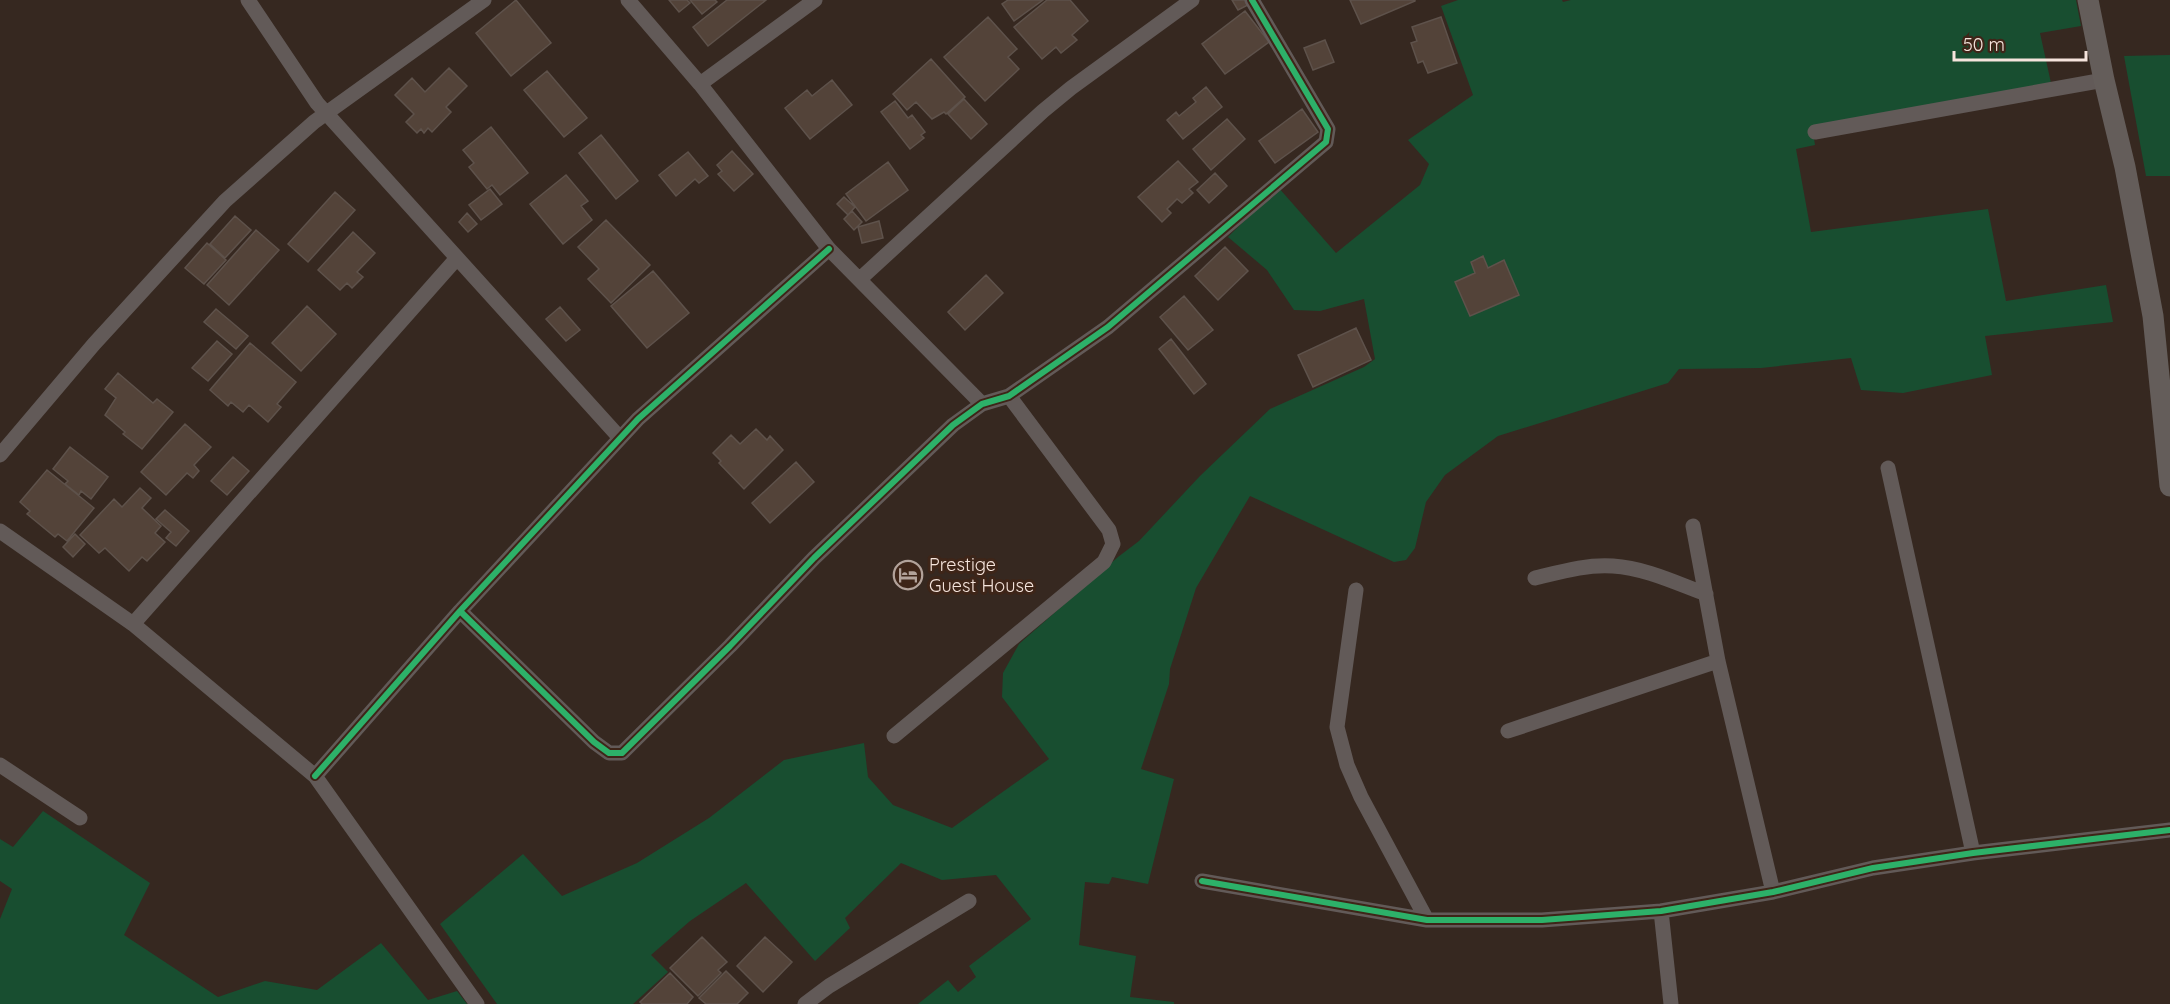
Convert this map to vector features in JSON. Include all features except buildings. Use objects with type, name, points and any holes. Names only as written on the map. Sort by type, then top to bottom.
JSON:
[{"type":"street","points":[[248,0],[317,103],[620,438]]},
{"type":"street","points":[[0,455],[94,344],[225,201],[314,122],[484,0]]},
{"type":"street","points":[[627,0],[700,84],[829,249],[982,404]]},
{"type":"street","points":[[700,84],[815,0]]},
{"type":"street","points":[[860,279],[1050,105],[1191,0]]},
{"type":"street","points":[[460,611],[594,742],[609,753],[622,753],[814,558],[953,424],[982,404],[1009,396],[1108,327],[1326,142],[1328,129],[1252,0]]},
{"type":"street","points":[[2088,0],[2125,167],[2153,316],[2170,486]]},
{"type":"street","points":[[1815,132],[2104,80]]},
{"type":"street","points":[[315,776],[460,611],[638,419],[829,249]]},
{"type":"street","points":[[133,624],[457,258]]},
{"type":"street","points":[[894,736],[1104,562],[1113,544],[1109,530],[1009,396]]},
{"type":"street","points":[[1888,468],[1973,853]]},
{"type":"street","points":[[1693,526],[1718,661],[1773,892]]},
{"type":"street","points":[[0,531],[133,624],[315,776],[477,1004]]},
{"type":"street","points":[[1535,578],[1569,569],[1612,566],[1651,573],[1706,594]]},
{"type":"street","points":[[1356,590],[1337,727],[1347,765],[1361,797],[1428,920]]},
{"type":"street","points":[[1508,731],[1718,661]]},
{"type":"street","points":[[0,765],[80,818]]},
{"type":"street","points":[[1202,881],[1428,920],[1542,920],[1661,911],[1773,892],[1873,868],[1973,853],[2170,830]]},
{"type":"street","points":[[806,1004],[829,986],[969,901]]},
{"type":"street","points":[[1661,911],[1671,1004]]},
{"type":"green space","points":[[1458,0],[1562,0],[1563,2],[1571,0],[2076,0],[2081,26],[2040,33],[2051,83],[1812,126],[1815,145],[1796,149],[1811,232],[1988,209],[2006,301],[2106,285],[2113,322],[1985,336],[1992,375],[1903,393],[1861,390],[1851,358],[1761,368],[1679,369],[1668,383],[1498,436],[1445,475],[1426,502],[1415,548],[1406,560],[1394,562],[1250,496],[1196,588],[1170,669],[1169,684],[1141,769],[1174,779],[1148,884],[1112,877],[1109,884],[1085,882],[1079,945],[1136,956],[1130,997],[1174,1002],[1174,1004],[918,1004],[948,980],[958,992],[976,977],[969,966],[1031,919],[996,875],[942,880],[901,863],[845,918],[850,928],[815,961],[746,883],[690,921],[651,955],[668,972],[633,1004],[497,1004],[440,924],[523,854],[562,896],[637,863],[709,818],[784,760],[864,743],[868,777],[893,805],[952,828],[1049,759],[1002,697],[1003,673],[1019,644],[1139,541],[1200,476],[1270,409],[1364,367],[1375,359],[1364,299],[1320,311],[1294,310],[1267,270],[1228,237],[1278,187],[1336,253],[1420,185],[1429,164],[1408,140],[1473,95],[1441,6]]},
{"type":"green space","points":[[2170,55],[2170,176],[2146,176],[2124,56]]},
{"type":"green space","points":[[43,811],[150,883],[124,935],[218,997],[265,981],[317,990],[381,943],[428,1000],[457,991],[467,1004],[0,1004],[0,919],[12,889],[0,881],[0,839],[13,847]]},
{"type":"cycle path","points":[[460,611],[594,742],[609,753],[622,753],[730,646],[814,558],[953,425],[982,404],[1009,396],[1108,327],[1326,142],[1328,129],[1252,0]]},
{"type":"cycle path","points":[[315,776],[460,611],[638,419],[829,249]]},
{"type":"cycle path","points":[[1202,881],[1427,920],[1542,920],[1661,911],[1773,892],[1873,868],[1973,853],[2170,830]]},
{"type":"place","name":"Prestige Guest House","points":[[908,575]]}]
